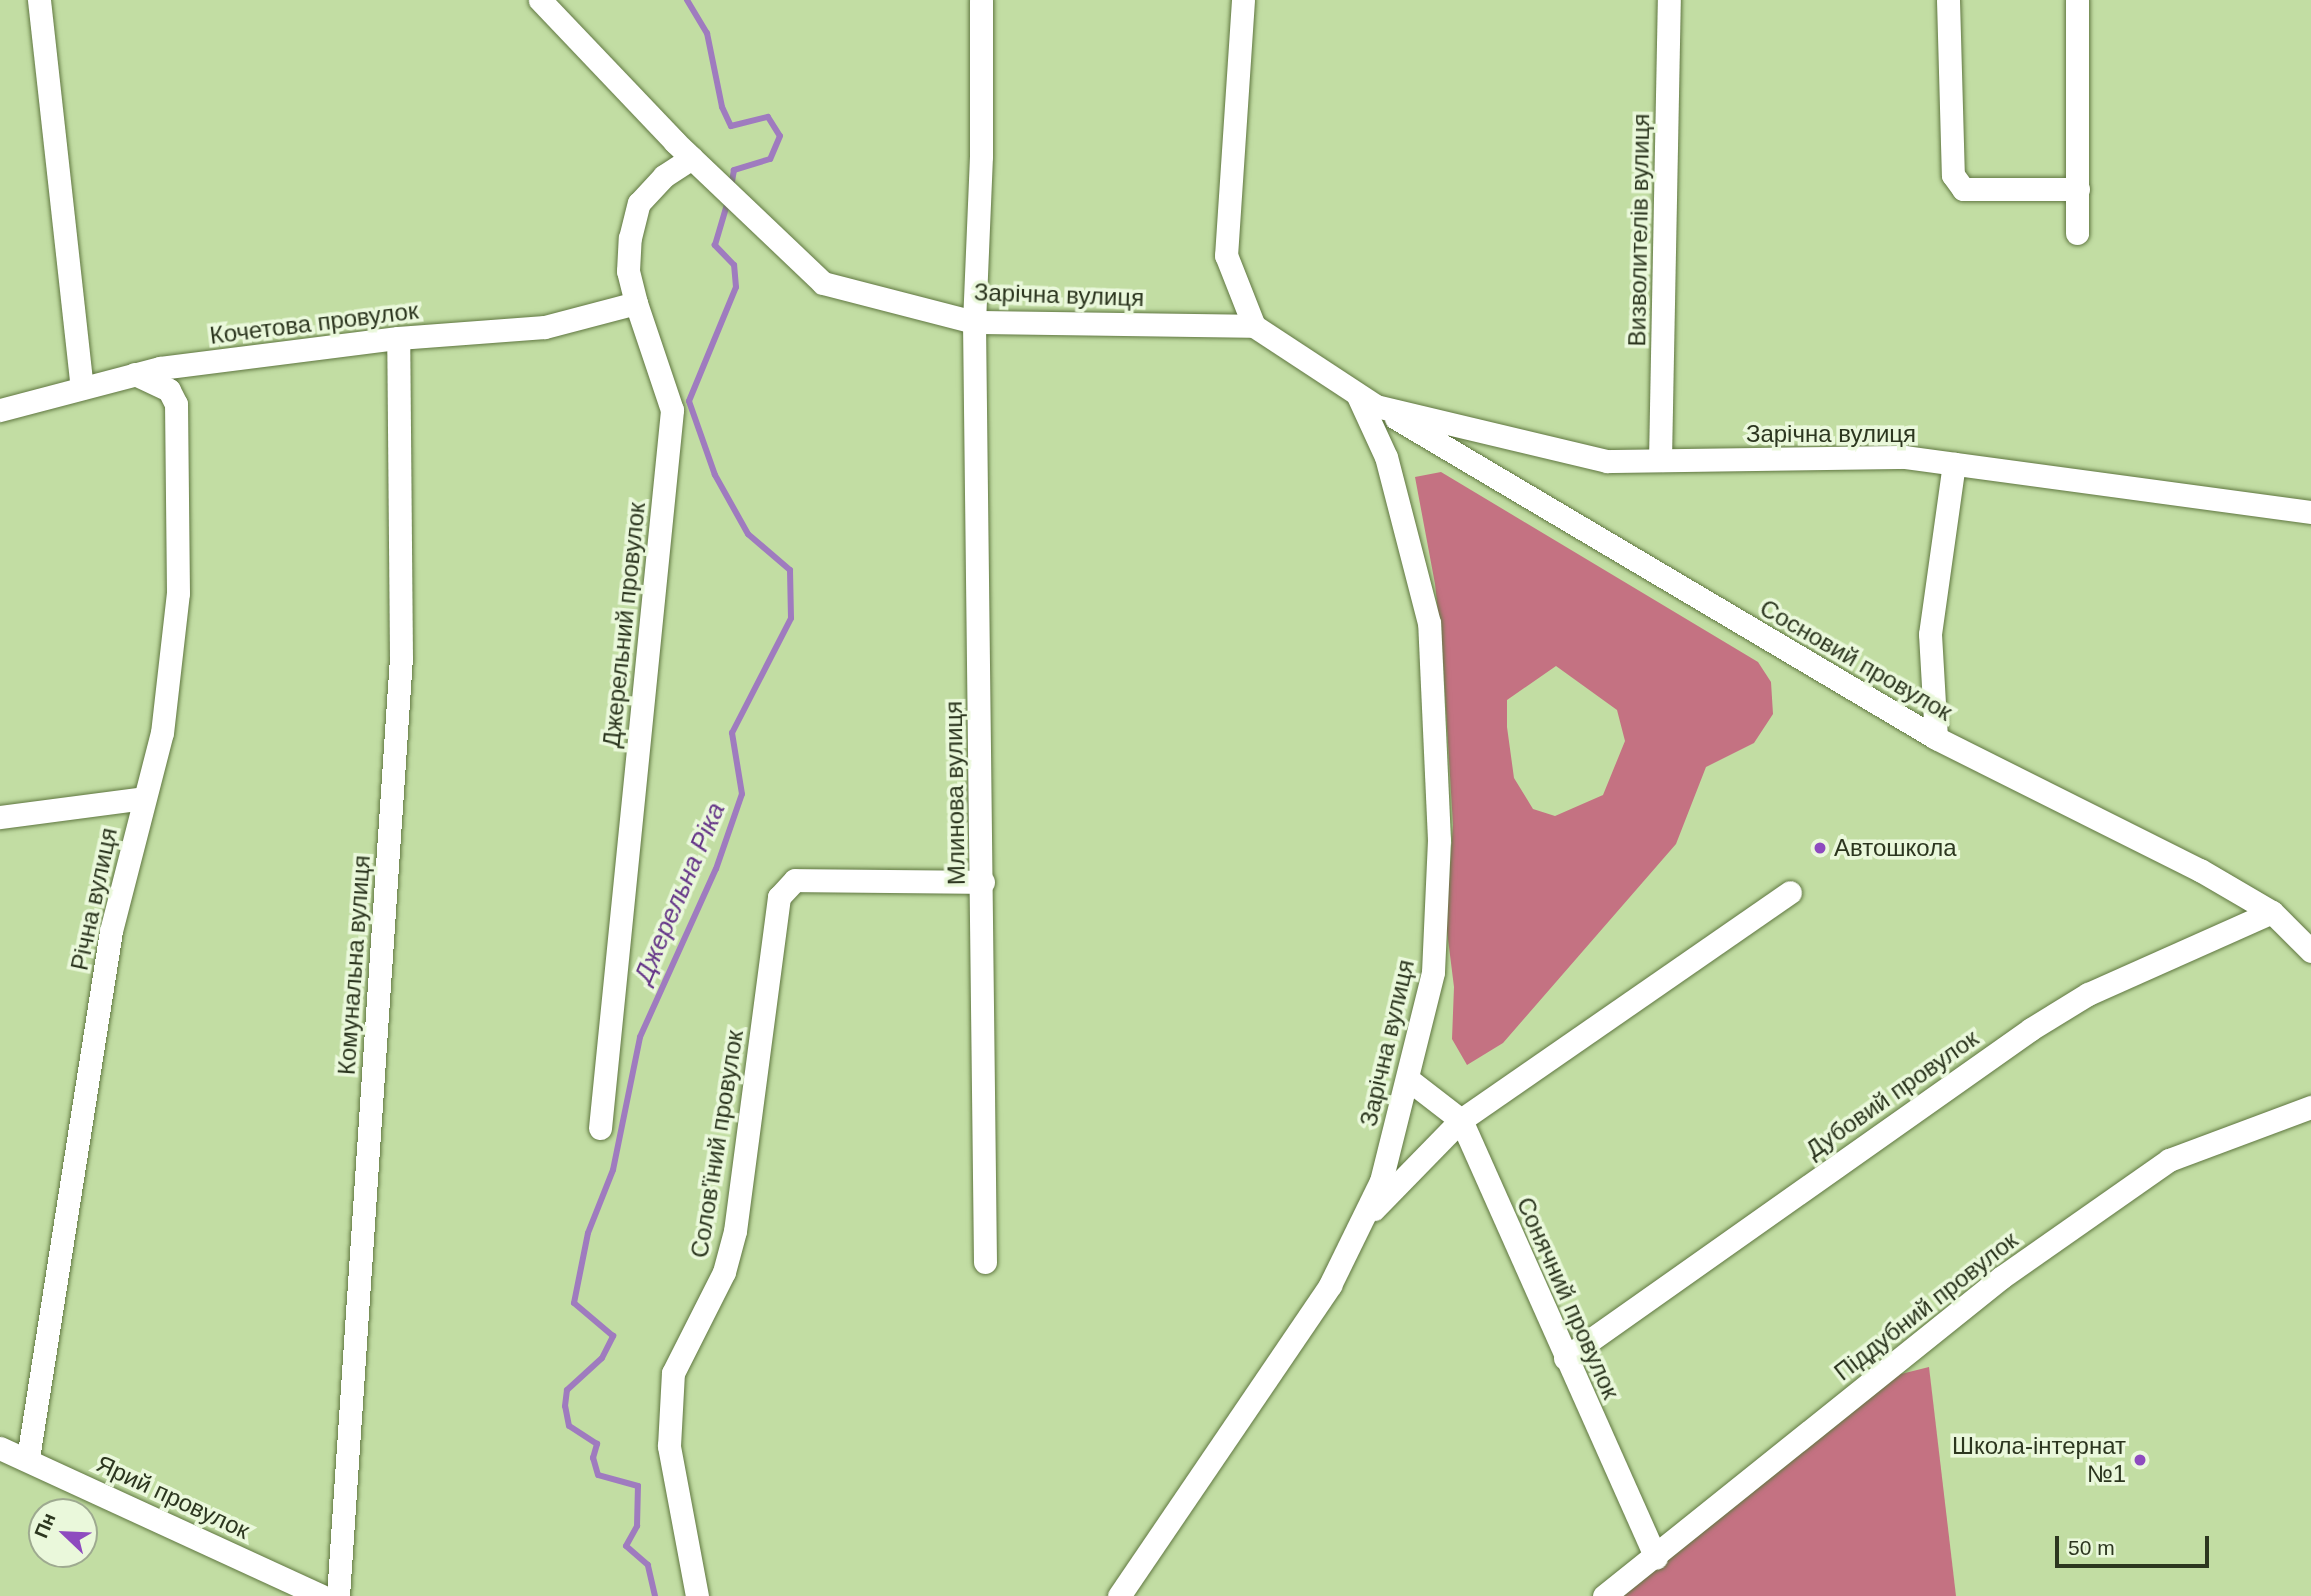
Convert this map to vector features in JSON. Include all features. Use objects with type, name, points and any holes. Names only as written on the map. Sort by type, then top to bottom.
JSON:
[{"type":"street","points":[[40,0],[82,388]]},
{"type":"street","name":"Зарічна вулиця","points":[[541,0],[699,164],[823,283],[975,322],[1254,326],[1366,400],[1607,461],[1903,457],[2311,512]]},
{"type":"street","name":"Млинова вулиця","points":[[981,0],[981,156],[975,322],[985,1262]]},
{"type":"street","points":[[1243,0],[1226,255],[1254,326]]},
{"type":"street","name":"Визволителів вулиця","points":[[1660,460],[1670,0]]},
{"type":"street","points":[[1948,0],[1953,175],[1963,189],[2078,189]]},
{"type":"street","points":[[2077,0],[2077,233]]},
{"type":"street","name":"Джерельний провулок","points":[[600,1128],[672,411],[628,271],[630,238],[639,203],[664,176],[699,164]]},
{"type":"street","name":"Кочетова провулок","points":[[0,410],[134,374],[398,338],[545,327],[636,303]]},
{"type":"street","name":"Комунальна вулиця","points":[[338,1596],[401,658],[398,338]]},
{"type":"street","name":"Річна вулиця","points":[[28,1458],[111,931],[162,733],[178,593],[176,404],[169,390],[134,374]]},
{"type":"street","name":"Зарічна вулиця","points":[[1119,1596],[1330,1285],[1381,1181],[1409,1080],[1433,972],[1439,853],[1429,623],[1386,457],[1366,400]]},
{"type":"street","name":"Сосновий провулок","points":[[1366,400],[1936,738],[2200,870],[2272,912],[2311,951]]},
{"type":"street","points":[[1936,738],[1930,634],[1954,464]]},
{"type":"street","points":[[0,817],[144,798]]},
{"type":"street","name":"Солов'їний провулок","points":[[697,1596],[669,1446],[673,1373],[724,1272],[735,1231],[779,897],[795,880],[983,882]]},
{"type":"street","points":[[1360,1224],[1461,1120],[1790,892]]},
{"type":"street","name":"Дубовий провулок","points":[[1565,1358],[2031,1028],[2088,994],[2272,912]]},
{"type":"street","name":"Сонячний провулок","points":[[1409,1080],[1461,1120],[1656,1557]]},
{"type":"street","name":"Піддубний провулок","points":[[1604,1596],[1656,1557],[2001,1277],[2169,1160],[2311,1107]]},
{"type":"street","name":"Ярий провулок","points":[[0,1448],[28,1458],[322,1596]]},
{"type":"shaded area","points":[[1441,472],[1758,662],[1771,682],[1773,714],[1754,743],[1706,767],[1676,844],[1503,1043],[1467,1065],[1452,1039],[1454,987],[1446,923],[1453,825],[1443,660],[1435,584],[1415,477]],"holes":[[[1556,666],[1617,710],[1625,741],[1603,795],[1555,816],[1533,809],[1514,778],[1507,727],[1507,700]]]},
{"type":"shaded area","points":[[1929,1367],[1956,1596],[1617,1596],[1893,1376]]},
{"type":"waterway","name":"Джерельна Ріка","points":[[687,0],[707,33],[722,107],[731,126],[768,117],[780,136],[770,159],[734,170],[731,187]]},
{"type":"waterway","name":"Джерельна Ріка","points":[[655,1596],[648,1565],[626,1546],[637,1526],[638,1486],[598,1475],[593,1458],[597,1444],[569,1426],[565,1406],[567,1390],[602,1358],[613,1336],[574,1303],[588,1233],[613,1170],[640,1037],[716,869],[742,794],[732,733],[791,618],[790,570],[748,534],[715,475],[689,401],[736,287],[734,265],[715,245],[728,201]]},
{"type":"place","name":"Автошкола","points":[[1820,848]]},
{"type":"place","name":"Школа-інтернат №1","points":[[2140,1460]]}]
